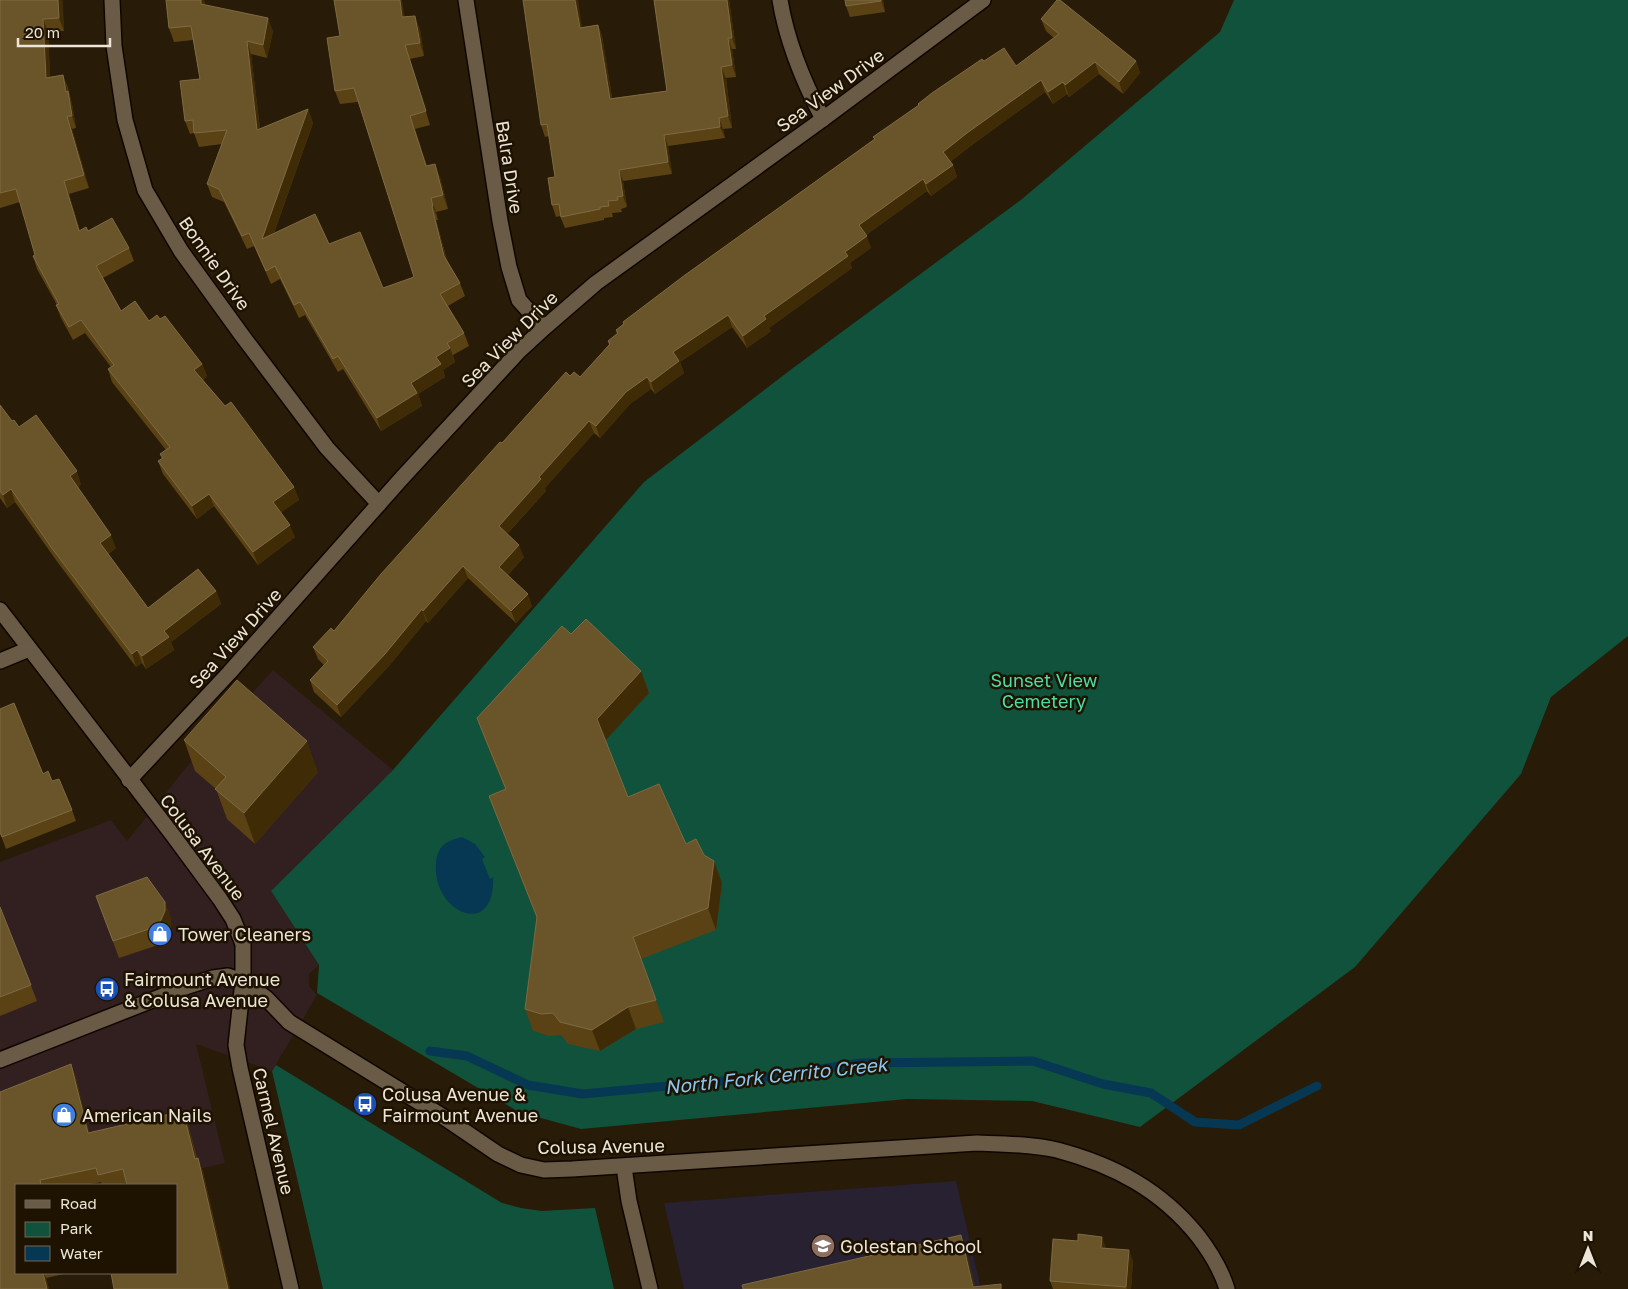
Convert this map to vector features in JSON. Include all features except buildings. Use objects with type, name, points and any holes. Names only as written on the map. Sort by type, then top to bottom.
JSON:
[{"type":"street","name":"Bonnie Drive","points":[[112,0],[114,46],[125,120],[145,190],[181,251],[242,334],[327,448],[379,504]]},
{"type":"street","name":"Balra Drive","points":[[466,0],[500,221],[509,267],[519,300],[544,328]]},
{"type":"street","points":[[780,0],[792,52],[805,85],[823,119]]},
{"type":"street","name":"Sea View Drive","points":[[129,780],[229,673],[379,504],[519,352],[544,328],[596,282],[823,119],[983,0]]},
{"type":"street","name":"Colusa Avenue","points":[[0,610],[209,884],[233,919],[244,944],[243,980],[266,998],[289,1022],[440,1115],[498,1154],[521,1165],[544,1170],[624,1167],[977,1143],[1018,1144],[1056,1150],[1091,1161],[1125,1176],[1157,1195],[1183,1218],[1204,1244],[1222,1272],[1227,1289]]},
{"type":"street","points":[[0,661],[29,649]]},
{"type":"street","points":[[0,1060],[204,981],[228,976],[243,980]]},
{"type":"street","name":"Carmel Avenue","points":[[243,980],[236,1045],[237,1053],[290,1289]]},
{"type":"street","points":[[624,1167],[629,1201],[650,1289]]},
{"type":"shaded area","points":[[273,670],[393,770],[271,891],[319,965],[309,974],[309,986],[317,995],[272,1071],[196,1044],[225,1163],[134,1184],[15,1184],[0,1234],[0,862],[111,820],[127,841],[197,754]]},
{"type":"shaded area","name":"Golestan School","points":[[956,1181],[981,1289],[684,1289],[664,1203]]},
{"type":"green space","name":"Sunset View Cemetery","points":[[1234,0],[1628,0],[1628,636],[1551,697],[1521,774],[1355,967],[1140,1127],[1032,1101],[907,1099],[581,1129],[519,1112],[317,993],[319,965],[271,891],[393,770],[644,482],[793,368],[1022,199],[1220,32]]},
{"type":"green space","points":[[276,1065],[502,1203],[542,1211],[595,1208],[614,1289],[323,1289],[272,1071]]},
{"type":"water","points":[[462,837],[475,844],[485,857],[482,859],[490,879],[493,877],[491,897],[485,908],[475,913],[464,912],[453,906],[444,896],[437,881],[436,864],[440,849],[451,840]]},
{"type":"waterway","name":"North Fork Cerrito Creek","points":[[430,1051],[467,1056],[528,1085],[583,1094],[775,1076],[860,1063],[1033,1061],[1103,1084],[1151,1093],[1195,1122],[1239,1125],[1317,1086]]},
{"type":"place","name":"Tower Cleaners","points":[[160,934]]},
{"type":"place","name":"Fairmount Avenue & Colusa Avenue","points":[[107,989]]},
{"type":"place","name":"Colusa Avenue & Fairmount Avenue","points":[[365,1104]]},
{"type":"place","name":"American Nails","points":[[64,1115]]},
{"type":"place","name":"Golestan School","points":[[823,1246]]}]
